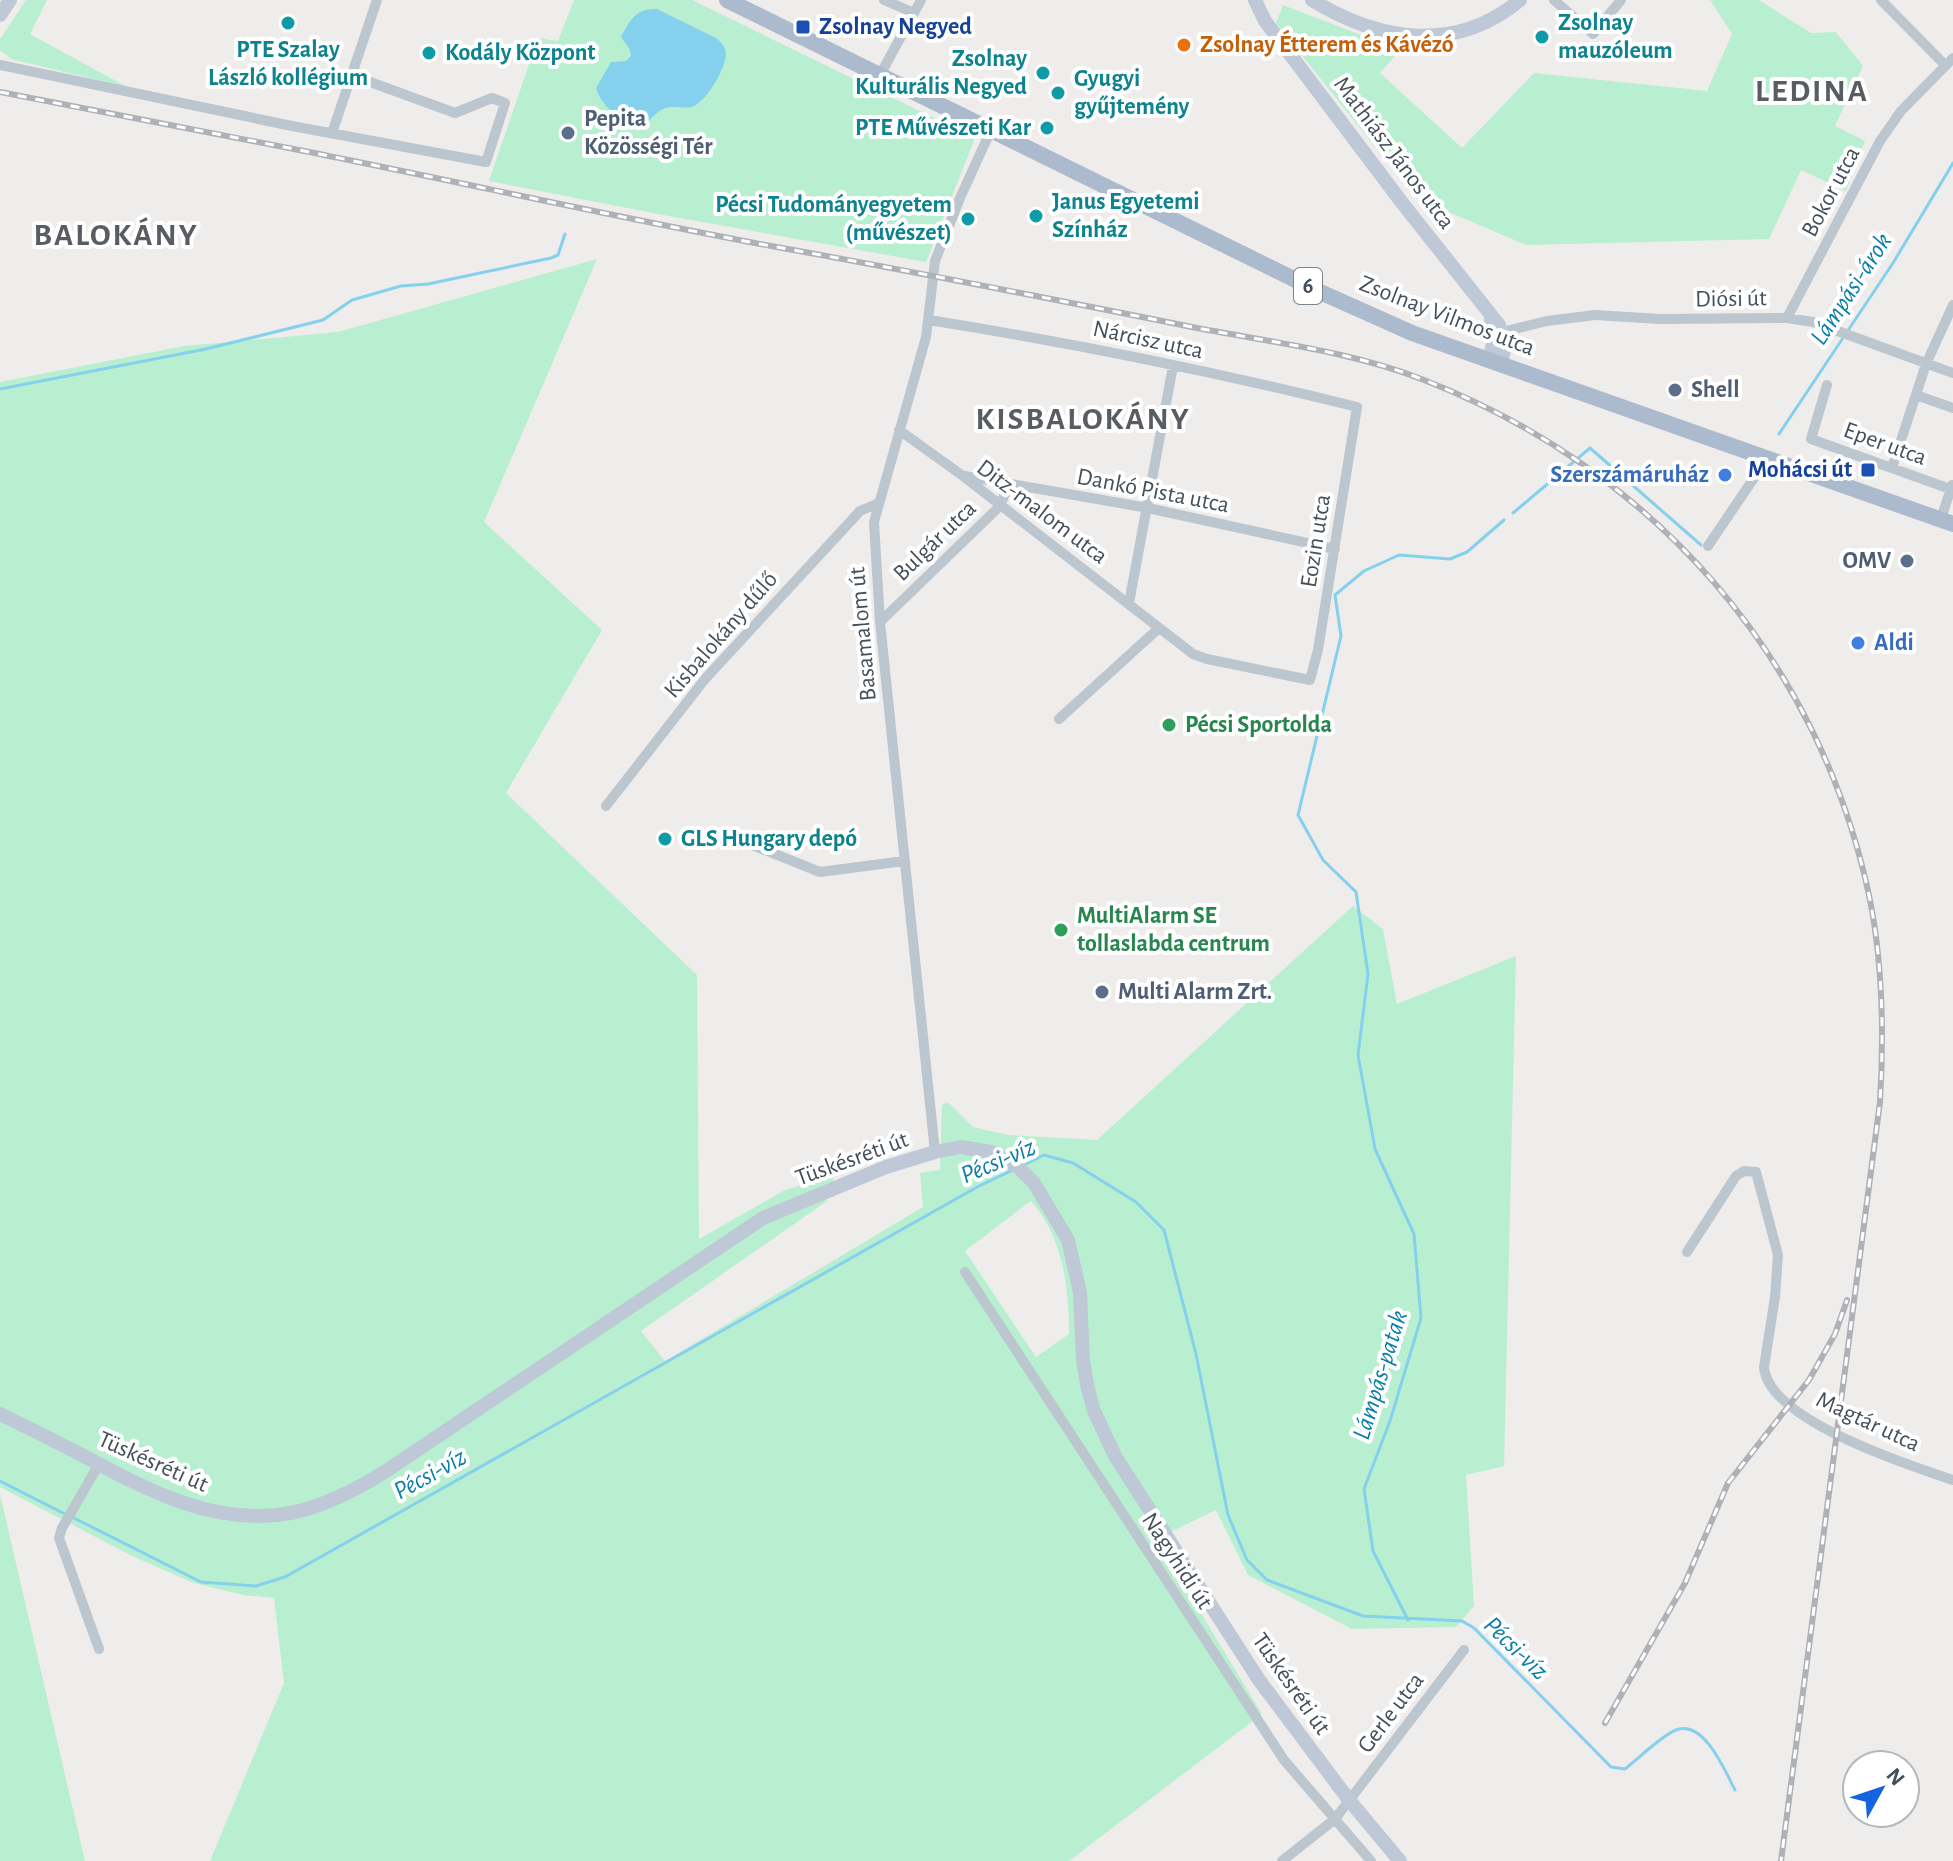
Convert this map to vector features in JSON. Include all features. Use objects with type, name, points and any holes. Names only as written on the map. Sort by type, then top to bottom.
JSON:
[{"type":"main road","name":"Zsolnay Vilmos utca","points":[[727,0],[1318,291],[1412,333],[1947,521]]},
{"type":"street","points":[[0,15],[10,0]]},
{"type":"street","points":[[332,133],[377,0]]},
{"type":"street","points":[[884,0],[914,13]]},
{"type":"street","points":[[880,75],[921,0]]},
{"type":"street","name":"Mathiász János utca","points":[[1262,0],[1265,21],[1502,332]]},
{"type":"street","points":[[1312,0],[1361,26],[1408,36],[1462,31],[1496,17],[1520,0]]},
{"type":"street","points":[[1554,0],[1593,34],[1621,0]]},
{"type":"street","points":[[1881,0],[1949,62]]},
{"type":"street","points":[[0,56],[15,67]]},
{"type":"street","name":"Bokor utca","points":[[1787,318],[1880,141],[1901,111],[1949,62]]},
{"type":"street","points":[[0,65],[486,162],[505,103],[492,98],[455,113],[351,75]]},
{"type":"street","name":"Basamalom út","points":[[935,1152],[880,622],[874,522],[929,320],[935,261],[991,130]]},
{"type":"street","points":[[1892,468],[1926,364],[1953,305]]},
{"type":"street","points":[[1489,311],[1494,328],[1496,363]]},
{"type":"street","name":"Diósi út","points":[[1502,332],[1547,321],[1595,315],[1660,319],[1787,318],[1813,322],[1953,373]]},
{"type":"street","name":"Nárcisz utca","points":[[929,320],[1032,337],[1357,407]]},
{"type":"street","points":[[1496,363],[1504,355],[1502,332]]},
{"type":"street","points":[[1129,603],[1173,366]]},
{"type":"street","name":"Eper utca","points":[[1827,385],[1811,439],[1952,488]]},
{"type":"street","points":[[1916,395],[1953,408]]},
{"type":"street","name":"Eozin utca","points":[[1310,680],[1318,650],[1357,407]]},
{"type":"street","name":"Ditz-malom utca","points":[[899,430],[1193,654],[1310,680]]},
{"type":"street","points":[[1708,546],[1768,460]]},
{"type":"street","name":"Dankó Pista utca","points":[[963,476],[1148,508],[1335,549]]},
{"type":"street","name":"Bulgár utca","points":[[880,622],[1000,506],[1009,484]]},
{"type":"street","points":[[1947,521],[1952,488]]},
{"type":"street","name":"Kisbalokány dűlő","points":[[606,806],[705,679],[860,511],[879,503]]},
{"type":"street","points":[[1059,719],[1159,628]]},
{"type":"street","points":[[747,843],[820,872],[904,861]]},
{"type":"street","name":"Tüskésréti út","points":[[0,1414],[166,1497],[208,1511],[273,1515],[308,1509],[386,1471],[763,1218],[886,1167],[935,1152],[970,1147],[991,1152],[1027,1175],[1048,1203],[1071,1250],[1080,1292],[1086,1380],[1094,1411],[1115,1456],[1259,1680],[1349,1800],[1400,1861]]},
{"type":"street","name":"Magtár utca","points":[[1687,1252],[1736,1176],[1744,1171],[1756,1172],[1778,1255],[1764,1367],[1767,1382],[1785,1403],[1812,1421],[1900,1462],[1953,1480]]},
{"type":"street","name":"Nagyhidi út","points":[[965,1272],[1284,1760],[1371,1861]]},
{"type":"street","points":[[99,1464],[60,1533],[61,1546],[99,1649]]},
{"type":"street","name":"Gerle utca","points":[[1282,1861],[1335,1819],[1464,1650]]},
{"type":"green space","points":[[26,0],[47,0],[30,34],[127,87],[11,59],[0,50],[0,39]]},
{"type":"green space","points":[[574,0],[692,0],[975,138],[926,262],[489,181],[538,38],[558,41]]},
{"type":"green space","points":[[1710,0],[1759,0],[1811,33],[1836,32],[1863,66],[1835,126],[1865,141],[1846,191],[1801,170],[1769,239],[1526,245],[1416,198],[1276,23],[1283,5],[1400,50],[1380,73],[1462,148],[1534,73],[1707,91],[1732,34]]},
{"type":"green space","points":[[597,259],[484,522],[602,630],[506,793],[697,975],[699,1239],[785,1190],[835,1175],[827,1201],[641,1331],[665,1361],[923,1207],[920,1173],[940,1170],[942,1105],[948,1102],[973,1127],[1008,1135],[1097,1140],[1353,906],[1383,929],[1397,1004],[1516,956],[1504,1466],[1466,1475],[1474,1606],[1456,1627],[1352,1629],[1248,1575],[1216,1510],[1156,1539],[1262,1714],[1069,1861],[210,1861],[284,1683],[274,1598],[243,1595],[194,1583],[132,1556],[0,1487],[0,382],[184,346],[338,332]],"holes":[[[1031,1201],[1042,1215],[1062,1264],[1068,1299],[1069,1334],[1036,1357],[965,1251]]]},
{"type":"green space","points":[[0,1494],[85,1861],[0,1861]]},
{"type":"water","points":[[657,9],[716,38],[726,53],[715,82],[699,102],[690,107],[663,109],[638,126],[612,112],[596,88],[611,62],[626,61],[631,56],[621,37],[631,20],[639,13]]},
{"type":"waterway","name":"Lámpási-árok","points":[[1779,434],[1893,263],[1953,163]]},
{"type":"waterway","points":[[0,389],[206,349],[323,320],[352,300],[401,286],[428,284],[551,258],[558,255],[565,234]]},
{"type":"waterway","name":"Lámpás-patak","points":[[1513,513],[1590,448],[1701,545]]},
{"type":"waterway","name":"Lámpás-patak","points":[[1408,1620],[1373,1551],[1364,1489],[1390,1421],[1421,1318],[1414,1234],[1375,1149],[1358,1055],[1368,974],[1356,892],[1323,860],[1298,815],[1341,636],[1335,595],[1364,571],[1399,555],[1450,559],[1467,552],[1504,520]]},
{"type":"waterway","name":"Pécsi-víz","points":[[1024,1165],[1044,1155],[1073,1163],[1136,1202],[1164,1230],[1196,1354],[1228,1515],[1247,1560],[1267,1580],[1363,1616],[1462,1621],[1474,1628],[1611,1767],[1625,1769],[1664,1737],[1676,1730],[1686,1729],[1704,1739],[1735,1790]]},
{"type":"waterway","name":"Pécsi-víz","points":[[72,1517],[201,1582],[256,1586],[285,1577],[979,1186],[1013,1170]]},
{"type":"waterway","name":"Pécsi-víz","points":[[0,1481],[65,1514]]},
{"type":"railway","points":[[0,92],[713,235],[1310,348],[1368,362],[1424,380],[1507,418],[1583,465],[1653,520],[1714,583],[1767,653],[1811,729],[1846,812],[1870,900],[1878,950],[1882,1026],[1880,1102],[1781,1861]]},
{"type":"railway","points":[[1605,1723],[1685,1583],[1728,1483],[1809,1380],[1835,1334],[1847,1300]]},
{"type":"place","name":"PTE Szalay László kollégium","points":[[288,23]]},
{"type":"place","name":"Zsolnay Negyed","points":[[803,27]]},
{"type":"place","name":"Zsolnay mauzóleum","points":[[1542,37]]},
{"type":"place","name":"Zsolnay Étterem és Kávézó","points":[[1184,45]]},
{"type":"place","name":"Kodály Központ","points":[[429,53]]},
{"type":"place","name":"Zsolnay Kulturális Negyed","points":[[1043,73]]},
{"type":"place","name":"Gyugyi gyűjtemény","points":[[1058,93]]},
{"type":"place","name":"PTE Művészeti Kar","points":[[1047,128]]},
{"type":"place","name":"Pepita Közösségi Tér","points":[[568,133]]},
{"type":"place","name":"Janus Egyetemi Színház","points":[[1036,216]]},
{"type":"place","name":"Pécsi Tudományegyetem (művészet)","points":[[968,219]]},
{"type":"place","name":"Shell","points":[[1675,390]]},
{"type":"place","name":"Mohácsi út","points":[[1868,470]]},
{"type":"place","name":"Szerszámáruház","points":[[1725,475]]},
{"type":"place","name":"OMV","points":[[1907,561]]},
{"type":"place","name":"Aldi","points":[[1858,643]]},
{"type":"place","name":"Pécsi Sportolda","points":[[1169,725]]},
{"type":"place","name":"GLS Hungary depó","points":[[665,839]]},
{"type":"place","name":"MultiAlarm SE tollaslabda centrum","points":[[1061,930]]},
{"type":"place","name":"Multi Alarm Zrt.","points":[[1102,992]]},
{"type":"district","name":"LEDINA","points":[[1812,91]]},
{"type":"district","name":"BALOKÁNY","points":[[116,235]]},
{"type":"district","name":"KISBALOKÁNY","points":[[1083,419]]}]
